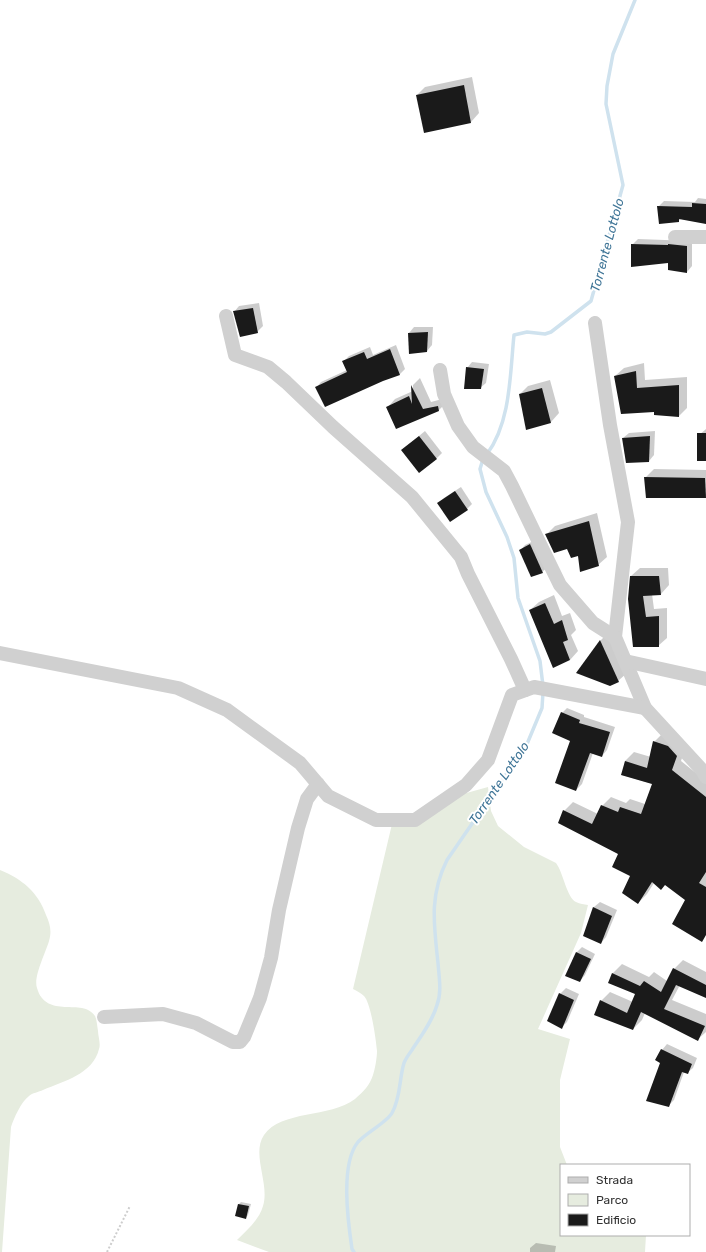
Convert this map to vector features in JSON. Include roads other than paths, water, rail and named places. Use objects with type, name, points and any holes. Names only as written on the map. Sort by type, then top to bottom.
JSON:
[{"type":"street","points":[[675,237],[706,237]]},
{"type":"street","points":[[226,316],[235,355],[268,367],[333,427],[412,496],[461,557],[511,659],[529,689]]},
{"type":"street","points":[[595,323],[610,425],[628,522],[615,638],[645,708],[706,776]]},
{"type":"street","points":[[440,370],[444,394],[458,426],[473,447],[504,471],[560,585],[593,623],[615,638]]},
{"type":"street","points":[[0,653],[178,688],[227,710],[300,763],[328,796],[376,820],[415,820],[466,784],[488,760],[512,695],[529,689],[551,691],[645,708]]},
{"type":"street","points":[[625,660],[706,679]]},
{"type":"street","points":[[104,1018],[163,1014],[196,1023],[233,1042],[240,1042],[244,1037],[260,998],[271,958],[279,910],[298,828],[308,799],[318,784]]},
{"type":"waterway","name":"Torrente Lottolo","points":[[487,454],[495,441],[505,412],[510,381],[514,335],[527,332],[545,334],[551,332],[591,301],[623,185],[606,104],[607,86],[613,54],[635,0]]},
{"type":"waterway","name":"Torrente Lottolo","points":[[483,459],[480,469],[486,492],[507,537],[514,558],[518,598],[540,661],[543,686]]},
{"type":"waterway","name":"Torrente Lottolo","points":[[354,1252],[350,1238],[347,1209],[347,1178],[352,1152],[358,1142],[386,1120],[392,1113],[397,1101],[404,1063],[423,1034],[439,1000],[440,984],[434,911],[437,886],[441,873],[447,860],[527,744],[542,708],[543,692]]}]
